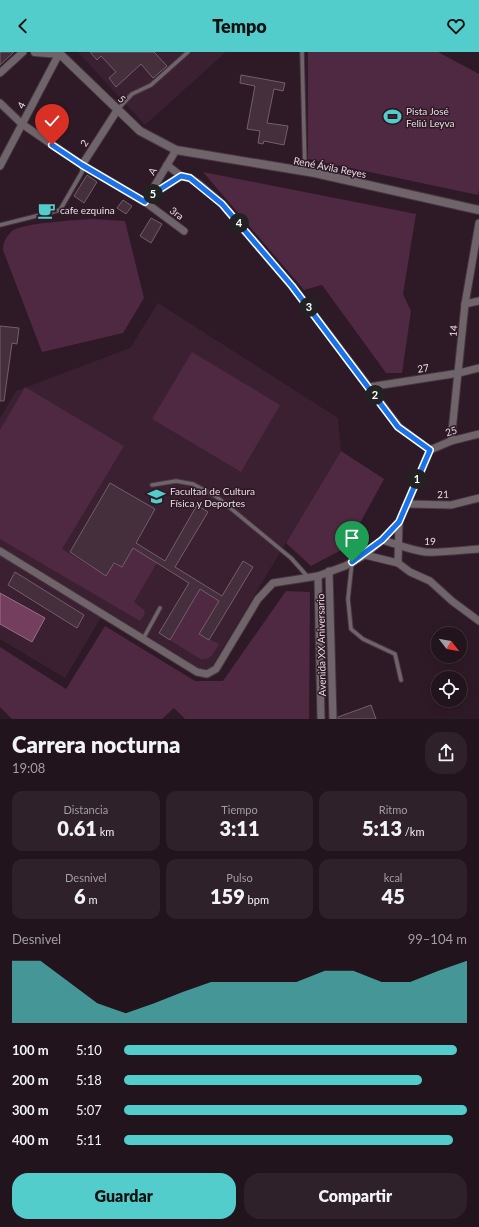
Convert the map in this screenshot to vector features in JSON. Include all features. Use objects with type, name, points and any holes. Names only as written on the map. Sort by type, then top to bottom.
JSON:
[{"type":"street","points":[[0,73],[23,52]]},
{"type":"street","points":[[35,52],[60,53]]},
{"type":"street","name":"5","points":[[60,53],[140,131],[176,150]]},
{"type":"street","name":"4","points":[[0,166],[60,53]]},
{"type":"street","name":"3ra","points":[[0,103],[22,124],[82,165],[147,200],[184,231]]},
{"type":"street","name":"2","points":[[82,165],[118,110]]},
{"type":"street","name":"René Ávila Reyes","points":[[176,150],[306,172],[479,210]]},
{"type":"street","name":"A","points":[[147,200],[176,150]]},
{"type":"street","points":[[0,551],[197,672],[207,674],[216,669],[258,598],[273,582],[318,576],[352,562],[364,555],[382,540],[399,522],[408,504],[430,450],[398,427],[292,286],[222,204],[190,178],[181,176],[167,165]]},
{"type":"street","points":[[147,200],[181,176]]},
{"type":"street","name":"14","points":[[450,441],[459,373],[465,304],[479,223]]},
{"type":"street","points":[[465,304],[479,301]]},
{"type":"street","name":"27","points":[[369,387],[459,373],[479,368]]},
{"type":"street","name":"25","points":[[430,450],[450,441],[479,434]]},
{"type":"street","name":"21","points":[[408,504],[451,505],[479,498]]},
{"type":"street","points":[[398,563],[399,522]]},
{"type":"street","name":"19","points":[[382,540],[410,549],[426,552],[479,549]]},
{"type":"street","points":[[364,555],[398,563],[410,572],[430,582],[479,621]]},
{"type":"street","name":"Avenida XX Aniversario","points":[[329,571],[333,719]]},
{"type":"street","name":"Avenida XX Aniversario","points":[[318,576],[321,719]]},
{"type":"lane","points":[[118,110],[132,94],[151,85],[188,52]]},
{"type":"lane","points":[[302,52],[306,172]]},
{"type":"lane","name":"2","points":[[0,226],[60,210],[82,172],[82,165]]},
{"type":"lane","points":[[152,485],[176,481],[193,484],[217,498],[285,553],[308,577]]},
{"type":"lane","points":[[352,562],[348,599],[351,629],[363,640],[395,654],[401,680]]},
{"type":"lane","points":[[143,639],[160,608]]},
{"type":"shaded area","points":[[78,52],[226,52],[145,125]]},
{"type":"shaded area","name":"Pista José Feliú Leyva","points":[[308,52],[438,52],[479,74],[478,195],[308,159]]},
{"type":"shaded area","points":[[203,172],[416,214],[403,294],[411,311],[402,373],[386,373],[322,285],[304,290]]},
{"type":"shaded area","points":[[92,219],[125,221],[144,298],[123,333],[42,352],[3,250],[4,242],[12,231],[18,228],[50,222]]},
{"type":"shaded area","name":"Facultad de Cultura Física y Deportes","points":[[158,303],[338,418],[341,451],[206,676],[103,614],[65,678],[0,639],[0,418],[16,391],[130,348]]},
{"type":"shaded area","points":[[192,352],[280,405],[241,472],[152,419]]},
{"type":"shaded area","points":[[25,387],[124,446],[62,549],[106,576],[113,564],[122,567],[133,548],[157,563],[134,602],[144,610],[145,614],[140,621],[0,539],[0,430]]},
{"type":"shaded area","points":[[341,451],[384,479],[347,547],[311,566],[286,543]]},
{"type":"shaded area","points":[[200,589],[219,601],[199,634],[219,644],[212,655],[207,659],[200,659],[170,640]]},
{"type":"shaded area","points":[[286,591],[310,592],[309,719],[185,719],[174,708],[162,719],[12,719],[0,707],[0,647],[66,689],[105,626],[195,681],[223,681]]},
{"type":"shaded area","points":[[0,593],[45,618],[32,642],[0,624]]},
{"type":"building","points":[[0,52],[14,52],[0,65]]},
{"type":"building","points":[[90,52],[154,52],[167,66],[153,78],[141,64],[116,87],[109,78],[116,72],[101,56],[97,60]]},
{"type":"building","points":[[241,75],[285,83],[283,91],[274,89],[267,123],[288,126],[284,145],[264,141],[263,144],[258,143],[260,131],[247,129],[255,86],[240,83]]},
{"type":"building","points":[[87,175],[97,182],[84,203],[74,196]]},
{"type":"building","points":[[123,200],[132,206],[126,214],[117,208]]},
{"type":"building","points":[[151,218],[162,224],[151,243],[140,236]]},
{"type":"building","points":[[0,326],[19,328],[17,344],[12,343],[4,401],[0,401]]},
{"type":"building","points":[[110,483],[155,509],[136,543],[165,561],[197,505],[208,512],[175,567],[222,596],[243,561],[253,567],[209,640],[199,634],[219,601],[200,589],[170,640],[159,633],[189,583],[133,548],[122,567],[114,563],[106,576],[70,552]]},
{"type":"building","points":[[15,572],[84,615],[77,628],[8,585]]},
{"type":"building","points":[[371,705],[376,719],[338,719],[338,717]]},
{"type":"place","name":"Pista José Feliú Leyva","points":[[393,117]]},
{"type":"place","name":"cafe ezquina","points":[[47,210]]},
{"type":"place","name":"Facultad de Cultura Física y Deportes","points":[[157,497]]},
{"type":"route","points":[[52,145],[82,165],[145,202],[148,197],[181,176],[190,178],[199,184],[222,204],[292,286],[398,427],[430,450],[399,522],[382,540],[364,555],[352,562]]}]
